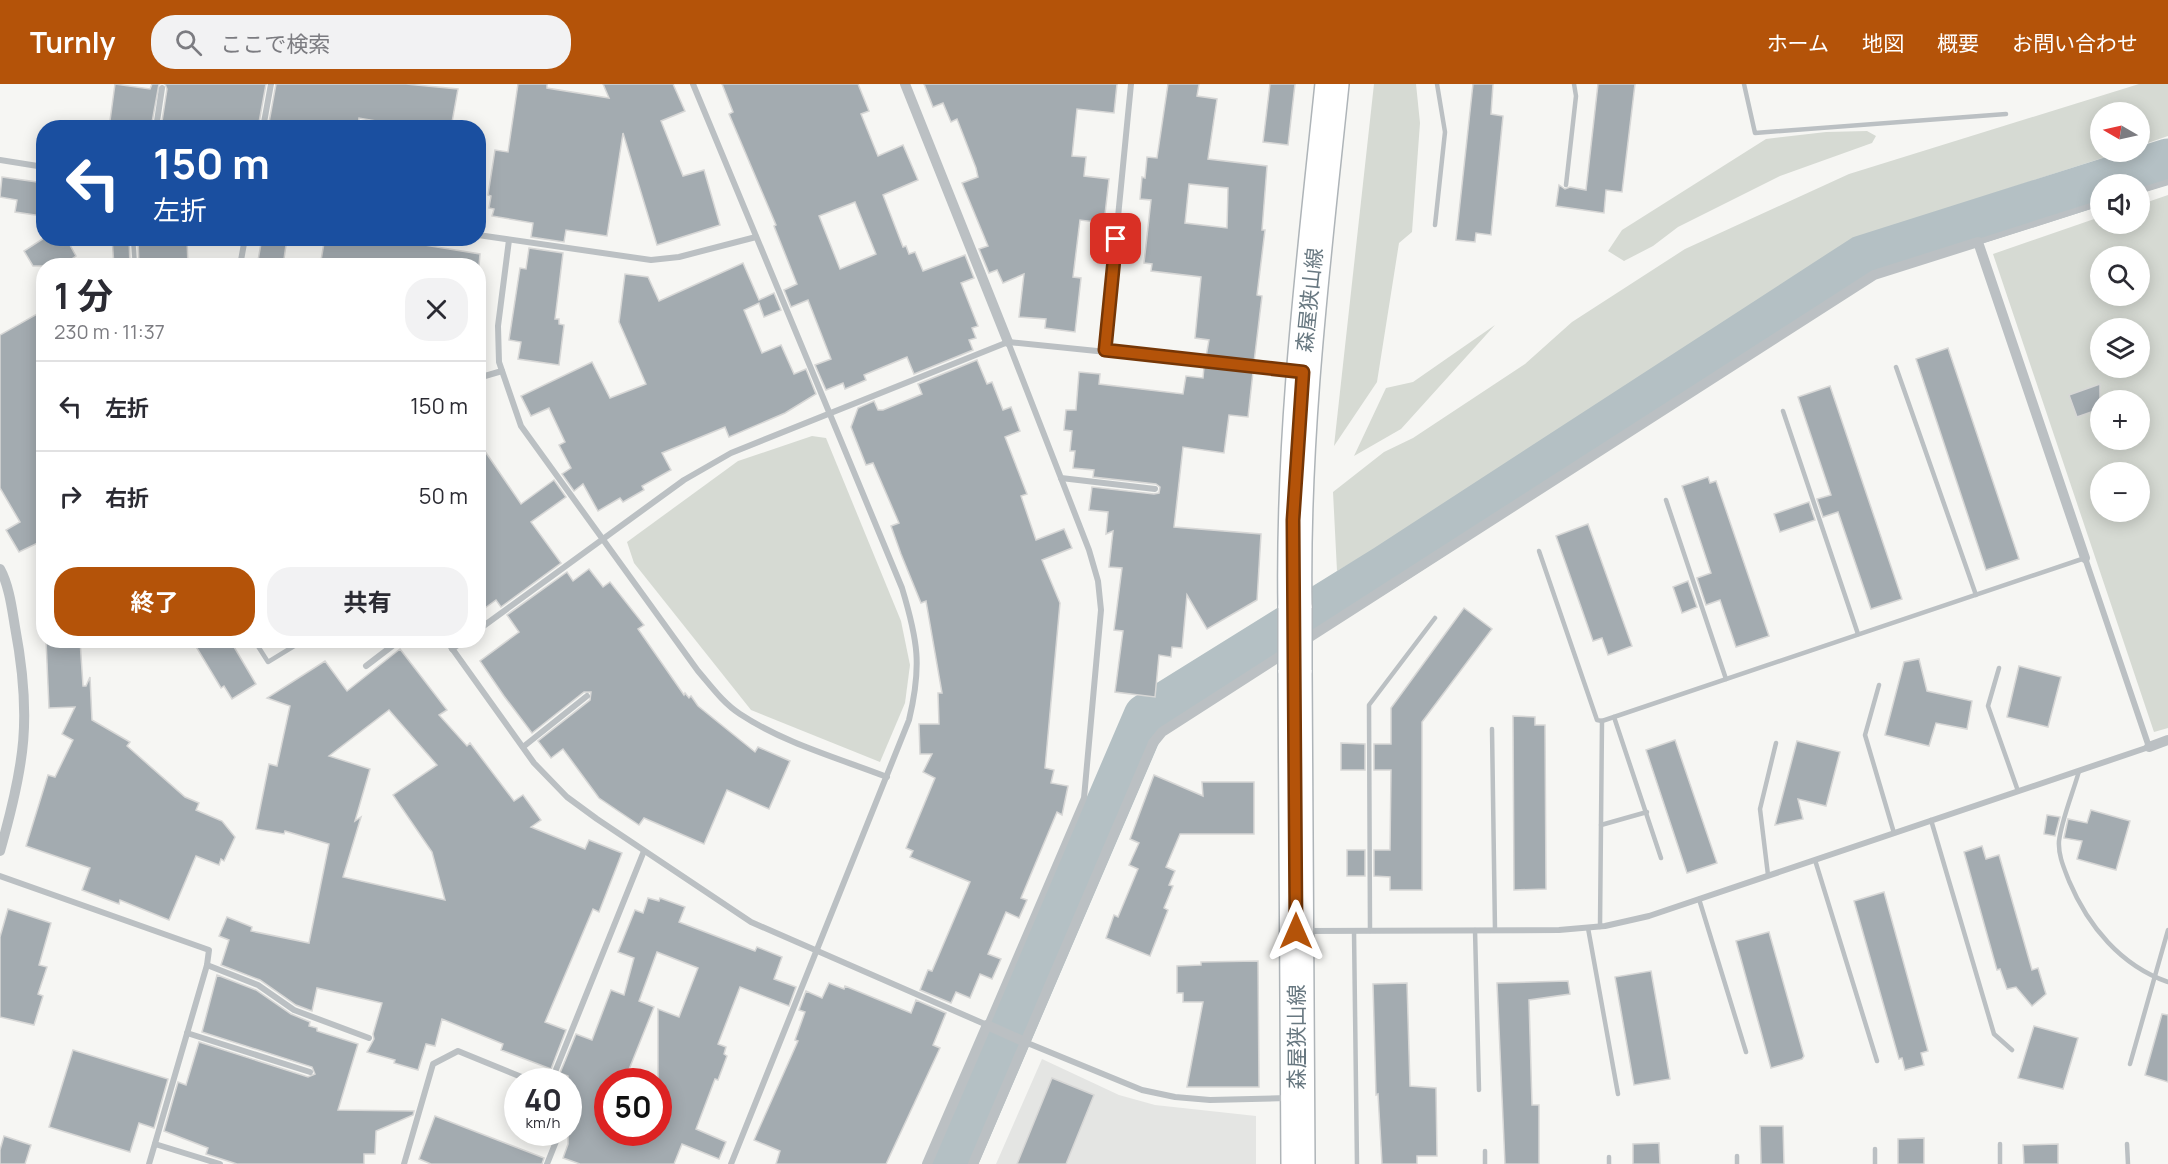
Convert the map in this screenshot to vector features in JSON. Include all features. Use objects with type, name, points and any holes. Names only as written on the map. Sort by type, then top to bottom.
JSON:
[{"type":"main road","name":"森屋狭山線","points":[[1298,1164],[1293,520],[1303,372],[1332,84]]},
{"type":"street","points":[[264,120],[271,84]]},
{"type":"street","points":[[693,84],[902,588],[918,654],[917,686],[909,720],[731,1164]]},
{"type":"street","points":[[905,84],[1089,550],[1098,581],[1101,610],[1084,798],[992,1027],[927,1164]]},
{"type":"street","points":[[1105,350],[1131,84]]},
{"type":"street","points":[[157,120],[162,88]]},
{"type":"street","points":[[0,160],[36,166]]},
{"type":"street","points":[[2150,188],[2168,182]]},
{"type":"street","points":[[973,1164],[1153,743],[1162,732],[1874,275],[2090,206]]},
{"type":"street","points":[[486,236],[651,260],[679,257],[756,237]]},
{"type":"street","points":[[509,240],[498,326],[502,371],[521,426],[698,671],[718,695],[740,714],[788,739],[886,777]]},
{"type":"street","points":[[1978,242],[2149,747]]},
{"type":"street","points":[[486,624],[684,480],[731,453],[1008,342],[1105,350],[1303,372]]},
{"type":"street","points":[[486,376],[502,371]]},
{"type":"street","points":[[1061,478],[1155,489]]},
{"type":"street","points":[[0,569],[13,618],[26,699],[23,760],[18,789],[0,851]]},
{"type":"street","points":[[366,666],[390,648]]},
{"type":"street","points":[[455,648],[452,650],[523,747],[567,797],[751,922],[816,952],[1142,1090],[1209,1100],[1297,1098]]},
{"type":"street","points":[[523,747],[587,696]]},
{"type":"street","points":[[1296,931],[1600,927],[1649,916],[2168,740]]},
{"type":"street","points":[[557,1068],[644,851]]},
{"type":"street","points":[[0,876],[209,950],[207,965],[149,1164]]},
{"type":"street","points":[[207,965],[258,985],[294,1010],[369,1038]]},
{"type":"street","points":[[187,1033],[310,1072]]},
{"type":"street","points":[[404,1164],[433,1064],[458,1051],[504,1070]]},
{"type":"street","points":[[155,1144],[220,1164]]},
{"type":"street","points":[[547,1164],[554,1146]]},
{"type":"lane","points":[[1435,225],[1445,132],[1437,84]]},
{"type":"lane","points":[[1566,185],[1576,96],[1575,84]]},
{"type":"lane","points":[[1744,84],[1755,133],[2006,114]]},
{"type":"lane","points":[[1896,368],[1976,595]]},
{"type":"lane","points":[[1783,411],[1858,634]]},
{"type":"lane","points":[[1666,500],[1726,679]]},
{"type":"lane","points":[[1539,550],[1597,720],[1602,721],[2085,558]]},
{"type":"lane","points":[[1370,931],[1369,705],[1435,618]]},
{"type":"lane","points":[[259,648],[268,662],[291,648]]},
{"type":"lane","points":[[1999,668],[1988,705],[2018,791]]},
{"type":"lane","points":[[1879,685],[1865,735],[1894,833]]},
{"type":"lane","points":[[1614,717],[1661,858]]},
{"type":"lane","points":[[1600,927],[1602,721]]},
{"type":"lane","points":[[1492,729],[1495,930]]},
{"type":"lane","points":[[1768,875],[1760,809],[1776,743]]},
{"type":"lane","points":[[2080,770],[2059,841],[2060,856],[2081,910],[2116,951],[2146,974],[2168,982]]},
{"type":"lane","points":[[1601,825],[1647,812]]},
{"type":"lane","points":[[1931,820],[1994,1034],[2012,1050]]},
{"type":"lane","points":[[1815,860],[1878,1061]]},
{"type":"lane","points":[[1699,899],[1746,1052]]},
{"type":"lane","points":[[1588,928],[1618,1094]]},
{"type":"lane","points":[[1475,930],[1479,1090]]},
{"type":"lane","points":[[2130,1064],[2168,930]]},
{"type":"lane","points":[[1354,931],[1357,1164]]},
{"type":"lane","points":[[2000,1144],[2000,1164]]},
{"type":"lane","points":[[2127,1144],[2128,1164]]},
{"type":"lane","points":[[1875,1149],[1875,1164]]},
{"type":"lane","points":[[1485,1151],[1485,1164]]},
{"type":"lane","points":[[1737,1156],[1737,1164]]},
{"type":"lane","points":[[1609,1157],[1610,1164]]},
{"type":"shaded area","points":[[1374,84],[1416,84],[1420,123],[1412,232],[1399,243],[1377,382],[1334,446]]},
{"type":"shaded area","points":[[2139,84],[2168,84],[2168,136],[2150,142],[2150,102],[2090,102],[2090,162],[1859,237],[1387,542],[1337,571],[1333,492],[1384,452],[1413,438],[1525,364],[1572,322],[1685,249],[1849,174]]},
{"type":"shaded area","points":[[1867,131],[1876,136],[1872,143],[1780,176],[1678,227],[1653,246],[1624,261],[1608,251],[1622,230],[1766,139],[1826,132]]},
{"type":"shaded area","points":[[2168,195],[2168,728],[2154,732],[1993,254],[2090,220],[2090,234],[2150,234],[2150,201]]},
{"type":"shaded area","points":[[1495,325],[1401,429],[1354,456],[1386,388],[1413,382]]},
{"type":"shaded area","points":[[812,436],[826,438],[901,621],[910,665],[905,703],[880,762],[751,710],[634,563],[627,542],[738,461]]},
{"type":"shaded area","points":[[1042,1059],[1119,1095],[1155,1105],[1256,1116],[1256,1164],[996,1164]]},
{"type":"building","points":[[115,84],[150,89],[152,84],[159,84],[152,120],[110,120]]},
{"type":"building","points":[[165,84],[266,84],[259,120],[162,120],[167,89]]},
{"type":"building","points":[[276,84],[406,84],[458,89],[452,120],[359,118],[359,120],[269,120]]},
{"type":"building","points":[[518,84],[547,84],[547,88],[609,98],[603,84],[673,84],[685,111],[661,121],[683,176],[704,170],[720,225],[657,245],[623,133],[607,236],[566,230],[564,242],[531,237],[533,223],[492,216],[494,209],[489,208],[491,196],[488,195],[495,150],[508,152]]},
{"type":"building","points":[[722,84],[858,84],[869,111],[861,114],[878,156],[903,145],[918,180],[883,195],[903,247],[906,246],[909,254],[915,252],[923,271],[965,255],[974,278],[961,283],[978,326],[972,328],[976,338],[969,340],[973,350],[914,374],[907,357],[864,375],[866,380],[845,389],[843,383],[826,390],[815,365],[831,359],[808,300],[791,307],[784,290],[797,284],[774,226],[776,225],[729,114],[733,112]],"holes":[[[855,202],[876,254],[840,269],[819,216]]]},
{"type":"building","points":[[924,84],[1117,84],[1114,113],[1077,109],[1072,156],[1086,157],[1084,176],[1109,179],[1104,223],[1080,220],[1073,277],[1081,278],[1075,332],[1045,328],[1046,319],[1019,317],[1024,274],[1003,283],[997,270],[989,273],[979,249],[988,246],[962,183],[978,177],[976,168],[957,119],[951,122],[943,103],[933,107]]},
{"type":"building","points":[[1168,84],[1199,84],[1197,96],[1217,99],[1208,159],[1267,166],[1262,230],[1265,230],[1257,295],[1262,296],[1254,362],[1206,357],[1209,340],[1195,338],[1201,277],[1151,271],[1152,264],[1144,263],[1151,200],[1140,199],[1142,177],[1145,178],[1147,157],[1157,158]],"holes":[[[1189,184],[1228,188],[1227,228],[1185,223]]]},
{"type":"building","points":[[1270,84],[1295,84],[1288,145],[1263,142]]},
{"type":"building","points":[[1473,84],[1493,84],[1491,114],[1503,116],[1491,235],[1476,233],[1475,242],[1456,240]]},
{"type":"building","points":[[1598,84],[1635,84],[1622,192],[1606,190],[1604,213],[1556,206],[1559,185],[1565,189],[1570,187],[1586,190]]},
{"type":"building","points":[[2,177],[36,182],[36,215],[15,212],[17,200],[0,197]]},
{"type":"building","points":[[36,243],[36,246],[70,246],[76,256],[73,258],[36,258],[36,266],[33,266],[24,251]]},
{"type":"building","points":[[113,246],[129,246],[130,258],[113,258]]},
{"type":"building","points":[[138,246],[187,246],[188,258],[139,258]]},
{"type":"building","points":[[261,246],[286,246],[284,258],[258,258]]},
{"type":"building","points":[[323,246],[430,246],[480,254],[480,258],[321,258]]},
{"type":"building","points":[[529,248],[563,253],[555,319],[559,319],[559,324],[564,325],[559,365],[518,359],[521,342],[509,340],[520,268],[526,269]]},
{"type":"building","points":[[743,263],[759,300],[774,293],[781,310],[764,317],[759,303],[744,310],[762,353],[781,345],[794,374],[806,369],[816,394],[785,413],[729,437],[725,427],[662,453],[671,470],[642,486],[644,490],[623,502],[620,498],[598,511],[583,484],[574,491],[562,474],[571,468],[559,445],[565,442],[549,408],[531,416],[521,396],[592,362],[610,398],[646,384],[619,322],[625,274],[648,277],[659,301]]},
{"type":"building","points":[[36,315],[36,544],[19,552],[6,530],[20,522],[0,488],[0,335]]},
{"type":"building","points":[[1948,348],[2019,559],[1986,570],[1916,359]]},
{"type":"building","points":[[977,360],[987,384],[992,382],[1003,410],[1011,407],[1020,431],[1005,437],[1027,494],[1021,496],[1036,540],[1064,529],[1072,548],[1042,560],[1060,603],[1045,768],[1054,770],[1051,783],[1068,786],[1062,815],[1057,812],[1021,898],[1027,900],[1019,918],[1006,912],[988,954],[1001,959],[992,979],[980,974],[970,998],[956,992],[951,1003],[920,990],[928,970],[932,971],[970,882],[910,857],[913,851],[906,848],[935,778],[923,772],[932,754],[920,754],[919,724],[939,724],[938,693],[942,693],[926,601],[921,603],[891,526],[899,523],[873,463],[866,465],[851,427],[858,408],[874,401],[878,410],[883,410],[922,394],[918,384]]},
{"type":"building","points":[[1204,367],[1253,372],[1248,417],[1229,415],[1224,453],[1183,447],[1174,527],[1261,534],[1257,600],[1207,629],[1187,595],[1182,648],[1172,647],[1171,657],[1159,655],[1155,697],[1115,692],[1123,631],[1114,630],[1122,568],[1109,567],[1113,531],[1106,534],[1108,512],[1089,510],[1092,487],[1154,494],[1159,493],[1160,487],[1156,484],[1093,477],[1094,470],[1073,468],[1075,451],[1070,451],[1072,431],[1064,430],[1066,410],[1076,410],[1079,372],[1100,374],[1099,384],[1183,394],[1186,376],[1203,378]]},
{"type":"building","points":[[2100,384],[2100,390],[2090,390],[2090,412],[2077,417],[2069,395]]},
{"type":"building","points":[[1830,386],[1902,599],[1871,609],[1838,512],[1823,517],[1817,499],[1831,495],[1798,397]]},
{"type":"building","points":[[486,453],[521,504],[554,480],[566,497],[531,522],[561,563],[501,607],[496,600],[486,607]]},
{"type":"building","points":[[1708,477],[1710,483],[1716,481],[1769,636],[1736,647],[1720,600],[1706,605],[1697,578],[1711,573],[1682,486]]},
{"type":"building","points":[[1809,502],[1815,520],[1780,532],[1774,514]]},
{"type":"building","points":[[1588,524],[1632,646],[1608,655],[1602,638],[1593,641],[1556,536]]},
{"type":"building","points":[[589,569],[603,587],[610,582],[644,625],[638,629],[684,695],[685,693],[689,698],[691,696],[698,706],[755,752],[758,747],[790,761],[769,809],[727,790],[704,844],[644,818],[639,825],[599,798],[563,749],[551,758],[538,741],[590,700],[591,692],[584,692],[532,733],[504,696],[480,661],[519,632],[507,615],[567,572],[573,581]]},
{"type":"building","points":[[1688,581],[1697,607],[1682,613],[1673,587]]},
{"type":"building","points":[[1464,608],[1492,629],[1422,722],[1422,890],[1390,890],[1390,877],[1374,876],[1374,850],[1390,850],[1391,770],[1374,770],[1374,744],[1391,744],[1391,708]]},
{"type":"building","points":[[46,648],[81,648],[83,686],[86,686],[90,677],[92,720],[130,742],[127,746],[185,797],[199,803],[196,810],[222,821],[235,837],[224,861],[221,859],[219,865],[196,856],[169,920],[120,900],[119,904],[82,890],[90,868],[26,846],[48,775],[55,777],[73,740],[62,734],[75,707],[49,708]]},
{"type":"building","points":[[197,648],[235,648],[256,684],[232,699],[224,686],[221,688]]},
{"type":"building","points":[[400,649],[447,710],[439,715],[467,746],[470,743],[514,801],[523,795],[541,820],[531,827],[585,849],[589,840],[622,853],[599,912],[593,909],[545,1022],[566,1030],[551,1068],[501,1050],[503,1044],[442,1019],[435,1046],[426,1044],[418,1070],[394,1063],[395,1060],[367,1052],[374,1039],[373,1034],[382,1003],[317,988],[312,1011],[296,1005],[260,980],[221,965],[229,940],[219,936],[227,917],[252,927],[251,931],[309,943],[329,844],[285,831],[284,834],[256,829],[269,764],[277,766],[290,706],[267,698],[325,661],[347,691]],"holes":[[[389,710],[437,765],[393,795],[432,852],[445,900],[343,877],[361,817],[355,821],[370,769],[329,756]]]},
{"type":"building","points":[[1919,659],[1927,691],[1972,701],[1967,729],[1936,723],[1929,746],[1885,735],[1904,662]]},
{"type":"building","points":[[2019,666],[2061,677],[2048,727],[2007,717]]},
{"type":"building","points":[[1513,716],[1535,717],[1535,725],[1545,725],[1546,889],[1514,890]]},
{"type":"building","points":[[1675,740],[1717,863],[1687,873],[1646,750]]},
{"type":"building","points":[[1797,741],[1840,752],[1826,806],[1798,799],[1803,819],[1775,825]]},
{"type":"building","points":[[1341,743],[1365,744],[1365,770],[1341,770]]},
{"type":"building","points":[[1154,775],[1203,796],[1202,782],[1254,782],[1254,834],[1180,834],[1166,867],[1175,871],[1169,885],[1173,886],[1164,908],[1168,910],[1150,956],[1106,938],[1114,915],[1118,917],[1138,869],[1129,865],[1139,843],[1130,839]]},
{"type":"building","points":[[2091,810],[2130,821],[2116,870],[2077,859],[2082,841],[2064,838],[2068,819],[2087,823]]},
{"type":"building","points":[[2047,815],[2060,817],[2055,836],[2044,834]]},
{"type":"building","points":[[1982,846],[1986,859],[1999,855],[2032,970],[2038,968],[2046,994],[2032,1006],[2016,987],[2007,989],[2000,969],[1997,970],[1964,852]]},
{"type":"building","points":[[1347,850],[1365,850],[1365,876],[1347,876]]},
{"type":"building","points":[[1884,892],[1928,1051],[1921,1053],[1924,1065],[1905,1070],[1902,1058],[1899,1059],[1854,901]]},
{"type":"building","points":[[648,898],[659,901],[660,898],[685,907],[679,922],[755,951],[757,947],[782,957],[774,979],[796,987],[789,1006],[740,987],[718,1044],[726,1047],[724,1054],[727,1056],[718,1080],[715,1079],[696,1129],[726,1142],[719,1159],[682,1144],[674,1164],[580,1164],[563,1158],[567,1146],[582,1146],[582,1068],[562,1068],[576,1034],[592,1040],[611,990],[624,995],[634,958],[618,952],[635,910],[643,913]],"holes":[[[657,952],[698,968],[679,1017],[658,1009],[658,1068],[672,1068],[672,1146],[594,1146],[594,1068],[630,1068],[654,1007],[639,1001]]]},
{"type":"building","points":[[8,909],[51,923],[39,965],[47,967],[38,994],[43,996],[34,1025],[0,1017],[0,937]]},
{"type":"building","points":[[1769,932],[1804,1056],[1802,1059],[1771,1068],[1736,941]]},
{"type":"building","points":[[1258,961],[1259,1087],[1187,1087],[1203,1002],[1183,1002],[1183,993],[1177,993],[1177,966],[1201,965],[1201,962]]},
{"type":"building","points":[[1651,971],[1670,1079],[1634,1085],[1615,977]]},
{"type":"building","points":[[217,975],[256,990],[291,1014],[310,1022],[309,1026],[317,1028],[317,1031],[358,1044],[338,1110],[414,1111],[413,1115],[376,1131],[375,1154],[364,1154],[364,1164],[237,1164],[206,1154],[208,1148],[164,1131],[178,1082],[186,1085],[199,1042],[308,1077],[315,1074],[312,1067],[202,1032]]},
{"type":"building","points":[[1568,981],[1570,994],[1529,1000],[1532,1105],[1539,1105],[1539,1164],[1505,1164],[1497,983]]},
{"type":"building","points":[[829,983],[844,989],[845,986],[911,1013],[916,1000],[946,1013],[933,1045],[940,1048],[886,1164],[776,1164],[780,1151],[754,1140],[798,1041],[795,1040],[805,1012],[799,1010],[806,991],[822,998]]},
{"type":"building","points":[[1407,983],[1410,1086],[1436,1088],[1437,1156],[1417,1156],[1417,1164],[1382,1164],[1378,1094],[1376,1095],[1373,984]]},
{"type":"building","points":[[2162,1014],[2168,1015],[2168,1082],[2145,1075]]},
{"type":"building","points":[[2034,1026],[2078,1038],[2063,1089],[2018,1078]]},
{"type":"building","points":[[73,1050],[168,1079],[154,1128],[139,1123],[130,1152],[49,1127]]},
{"type":"building","points":[[1052,1078],[1094,1095],[1066,1164],[1017,1164]]},
{"type":"building","points":[[435,1116],[504,1143],[504,1146],[513,1146],[544,1158],[542,1164],[431,1164],[419,1159]]},
{"type":"building","points":[[1760,1126],[1783,1126],[1784,1164],[1761,1164]]},
{"type":"building","points":[[4,1136],[31,1145],[25,1164],[0,1164],[0,1150]]},
{"type":"building","points":[[1924,1138],[1924,1164],[1898,1164],[1898,1139]]},
{"type":"building","points":[[1659,1143],[1660,1164],[1633,1164],[1633,1144]]},
{"type":"building","points":[[2058,1144],[2058,1164],[2024,1164],[2023,1145]]},
{"type":"waterway","points":[[954,1164],[1146,716],[1386,567],[1862,258],[2168,161]]},
{"type":"route","points":[[1116,239],[1105,350],[1303,372],[1293,520],[1296,931]]}]
